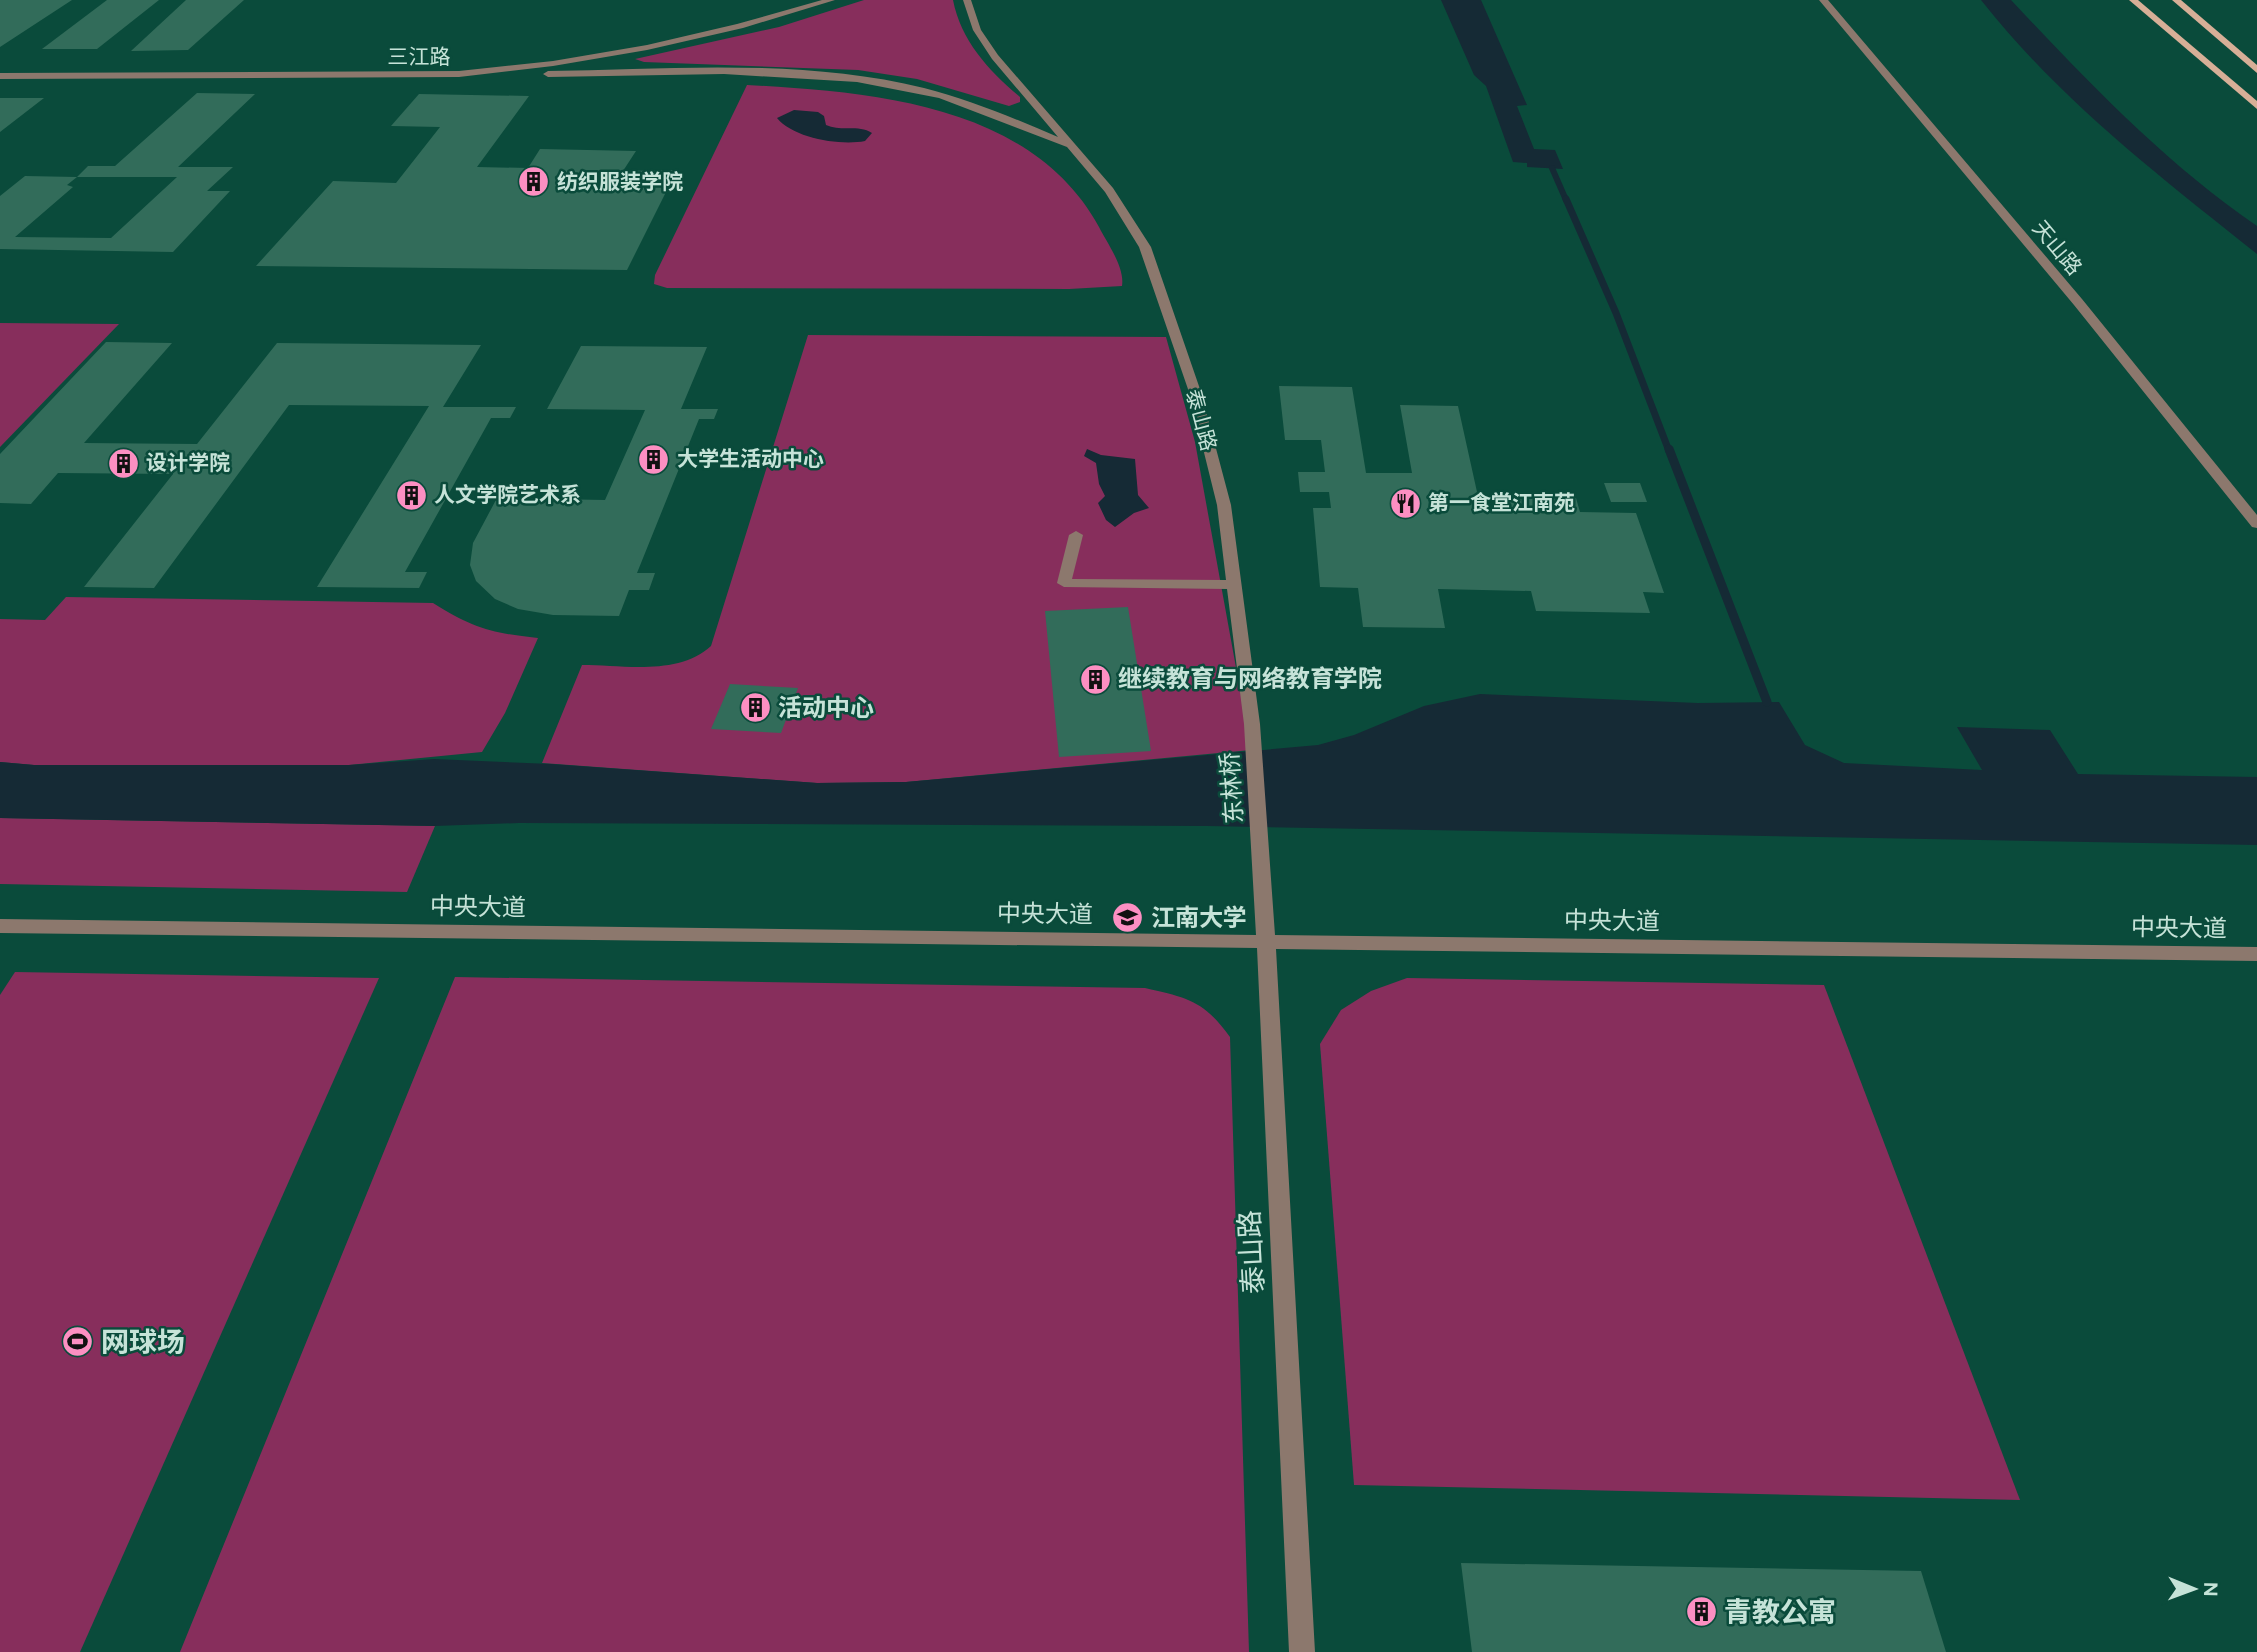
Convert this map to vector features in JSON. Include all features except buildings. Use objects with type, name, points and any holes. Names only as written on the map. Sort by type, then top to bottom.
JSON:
[{"type":"main road","points":[[2133,0],[2257,106]]},
{"type":"main road","points":[[2176,0],[2257,70]]},
{"type":"street","name":"三江路","points":[[0,76],[459,75],[524,68],[656,46],[730,30],[831,0]]},
{"type":"street","name":"泰山路","points":[[967,0],[977,30],[995,57],[1109,190],[1145,247],[1197,401],[1224,505],[1252,724]]},
{"type":"street","name":"天山路","points":[[1823,0],[2078,302],[2257,524]]},
{"type":"street","points":[[459,75],[744,72],[852,79],[939,96],[991,113],[1069,145]]},
{"type":"street","points":[[1076,534],[1065,583],[1234,585]]},
{"type":"street","name":"东林桥","points":[[1252,724],[1261,848]]},
{"type":"street","name":"泰山路","points":[[1261,848],[1302,1652]]},
{"type":"street","name":"中央大道","points":[[0,926],[2257,954]]},
{"type":"shaded area","points":[[864,0],[953,0],[962,29],[970,42],[987,66],[1020,97],[1020,102],[1009,106],[917,79],[858,70],[644,62],[635,59],[779,27]]},
{"type":"shaded area","points":[[747,85],[845,93],[896,101],[945,112],[991,130],[1033,154],[1070,186],[1115,255],[1121,271],[1122,286],[1069,289],[667,288],[654,284],[655,275]]},
{"type":"shaded area","points":[[0,323],[119,324],[0,447]]},
{"type":"shaded area","points":[[808,335],[1166,337],[1195,442],[1251,750],[906,782],[817,783],[542,763],[582,665],[667,665],[683,662],[711,646]]},
{"type":"shaded area","points":[[66,597],[433,603],[483,628],[538,638],[505,713],[482,752],[349,765],[34,765],[0,762],[0,619],[45,620]]},
{"type":"shaded area","points":[[0,818],[435,826],[407,892],[0,884]]},
{"type":"shaded area","name":"网球场","points":[[15,972],[379,978],[80,1652],[0,1652],[0,995]]},
{"type":"shaded area","points":[[455,977],[1145,988],[1184,998],[1203,1008],[1230,1037],[1249,1652],[180,1652]]},
{"type":"shaded area","points":[[1407,978],[1824,985],[2020,1500],[1354,1485],[1320,1044],[1341,1010],[1371,991]]},
{"type":"water","points":[[1441,0],[1481,0],[1527,105],[1517,106],[1534,149],[1555,150],[1563,169],[1527,167],[1527,163],[1513,162],[1486,86],[1474,75]]},
{"type":"water","points":[[1981,0],[2011,0],[2128,120],[2190,176],[2257,226],[2257,254],[2147,165],[2077,103],[2011,36]]},
{"type":"water","points":[[794,110],[818,112],[824,116],[826,125],[832,127],[861,129],[872,133],[865,141],[818,139],[794,131],[777,118]]},
{"type":"water","points":[[1087,449],[1101,455],[1135,459],[1138,495],[1149,508],[1134,513],[1115,527],[1106,520],[1098,503],[1105,496],[1099,484],[1096,463],[1084,456]]},
{"type":"water","points":[[1480,694],[1698,703],[1779,702],[1805,745],[1844,763],[1982,770],[1957,727],[2050,730],[2078,774],[2257,777],[2257,845],[1207,826],[519,823],[435,826],[0,818],[0,762],[34,765],[349,765],[434,759],[551,764],[817,783],[906,782],[1318,745],[1354,735],[1424,706]]},
{"type":"waterway","points":[[1552,168],[1566,200]]},
{"type":"waterway","points":[[1566,199],[1616,313],[1669,451]]},
{"type":"waterway","points":[[1669,449],[1767,702]]},
{"type":"place","name":"纺织服装学院","points":[[534,182]]},
{"type":"place","name":"大学生活动中心","points":[[654,459]]},
{"type":"place","name":"设计学院","points":[[123,463]]},
{"type":"place","name":"人文学院艺术系","points":[[411,495]]},
{"type":"place","name":"第一食堂江南苑","points":[[1405,503]]},
{"type":"place","name":"继续教育与网络教育学院","points":[[1095,679]]},
{"type":"place","name":"活动中心","points":[[755,708]]},
{"type":"place","name":"江南大学","points":[[1128,918]]},
{"type":"place","name":"网球场","points":[[78,1342]]},
{"type":"place","name":"青教公寓","points":[[1701,1612]]}]
